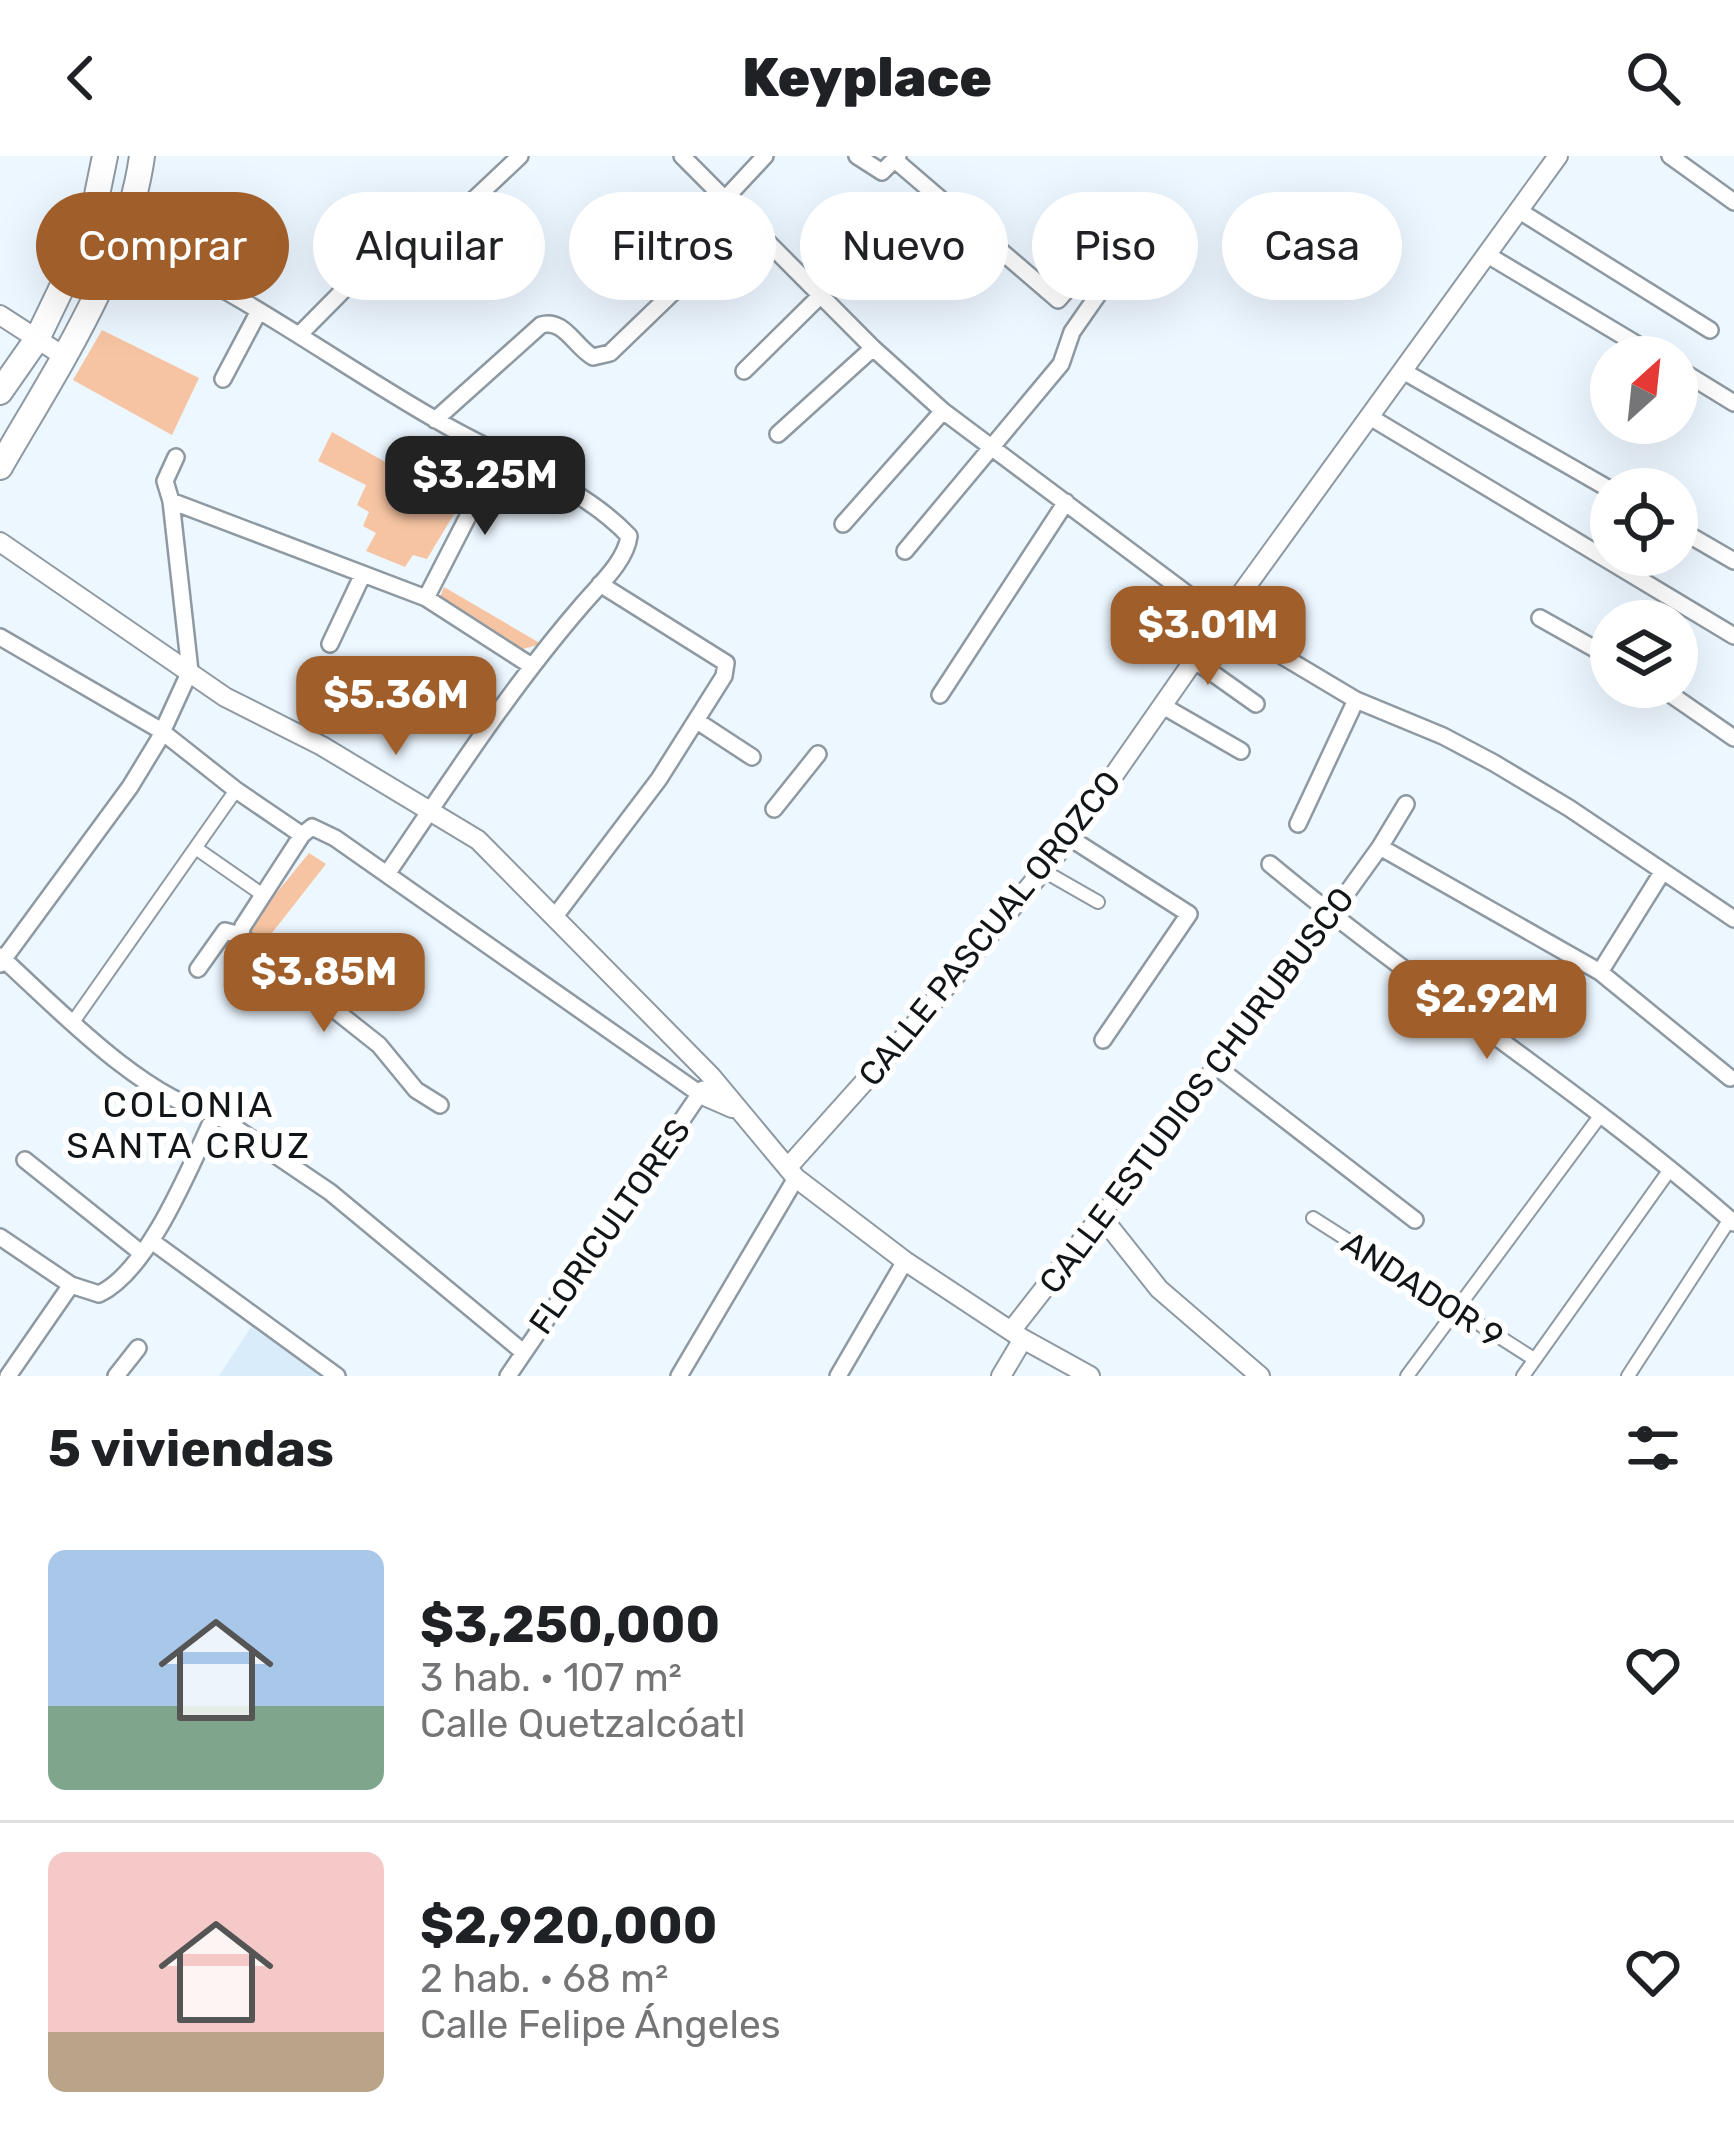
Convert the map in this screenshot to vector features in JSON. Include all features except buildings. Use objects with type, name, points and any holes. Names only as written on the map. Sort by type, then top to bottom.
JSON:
[{"type":"main road","points":[[0,392],[37,339],[90,229],[105,156]]},
{"type":"main road","points":[[132,192],[142,156]]},
{"type":"main road","points":[[0,467],[65,357],[91,300]]},
{"type":"street","points":[[299,335],[395,238],[432,239],[520,156]]},
{"type":"street","points":[[682,156],[716,192]]},
{"type":"street","points":[[731,192],[765,156]]},
{"type":"street","points":[[857,156],[892,163],[1032,278]]},
{"type":"street","name":"CALLE PASCUAL OROZCO","points":[[793,1172],[1070,838],[1558,156]]},
{"type":"street","points":[[1670,156],[1734,202]]},
{"type":"street","points":[[1518,210],[1710,330]]},
{"type":"street","points":[[776,251],[800,275]]},
{"type":"street","points":[[1486,254],[1623,336]]},
{"type":"street","points":[[238,300],[435,420],[563,488],[629,536],[628,547],[530,665],[387,874]]},
{"type":"street","points":[[435,420],[541,325],[559,326],[593,358],[610,353],[665,300]]},
{"type":"street","points":[[744,371],[816,300]]},
{"type":"street","points":[[826,300],[944,411],[1222,620],[1356,700],[1494,763],[1734,919]]},
{"type":"street","points":[[904,550],[1060,364],[1072,332],[1095,300]]},
{"type":"street","points":[[223,379],[259,311]]},
{"type":"street","points":[[0,315],[65,357]]},
{"type":"street","points":[[778,434],[873,348]]},
{"type":"street","points":[[1403,371],[1590,478]]},
{"type":"street","points":[[1698,381],[1734,403]]},
{"type":"street","points":[[843,524],[944,411]]},
{"type":"street","points":[[1370,416],[1734,636]]},
{"type":"street","points":[[426,598],[499,456]]},
{"type":"street","points":[[176,457],[164,481],[171,501],[190,671],[158,741],[130,787],[1,960],[166,1094],[193,1109],[215,1114],[330,1192],[523,1351]]},
{"type":"street","points":[[171,501],[426,598],[530,665]]},
{"type":"street","points":[[940,695],[1066,502]]},
{"type":"street","points":[[1698,540],[1734,561]]},
{"type":"street","points":[[0,542],[225,697],[322,746],[478,840],[556,915],[706,1085]]},
{"type":"street","points":[[330,644],[363,574]]},
{"type":"street","points":[[556,915],[659,779],[724,676],[726,663],[600,584]]},
{"type":"street","points":[[1540,619],[1590,646]]},
{"type":"street","points":[[0,638],[160,730],[302,835]]},
{"type":"street","points":[[1194,660],[1256,704]]},
{"type":"street","points":[[1298,824],[1356,700]]},
{"type":"street","points":[[1163,706],[1241,751]]},
{"type":"street","points":[[1690,708],[1734,738]]},
{"type":"street","points":[[697,721],[752,757]]},
{"type":"street","points":[[774,808],[818,754]]},
{"type":"street","points":[[73,1022],[236,790]]},
{"type":"street","name":"CALLE ESTUDIOS CHURUBUSCO","points":[[1001,1376],[1017,1335],[1101,1216],[1331,915],[1406,804]]},
{"type":"street","points":[[240,935],[302,835],[312,827],[706,1085],[737,1110],[793,1172],[905,1261],[1017,1335],[1090,1376]]},
{"type":"street","points":[[1070,838],[1189,914],[1103,1040]]},
{"type":"street","points":[[1380,848],[1600,972],[1732,1080]]},
{"type":"street","points":[[196,849],[263,895]]},
{"type":"street","points":[[1270,865],[1671,1168],[1732,1221],[1628,1376]]},
{"type":"street","points":[[1042,871],[1097,902]]},
{"type":"street","points":[[1600,972],[1663,871]]},
{"type":"street","points":[[198,969],[225,931],[240,935],[379,1045],[416,1090],[440,1105]]},
{"type":"street","name":"ANDADOR 9","points":[[1213,1064],[1415,1220]]},
{"type":"street","name":"FLORICULTORES","points":[[508,1376],[706,1085]]},
{"type":"street","points":[[1,1240],[71,1285],[99,1294],[110,1289],[147,1247],[215,1114]]},
{"type":"street","points":[[1407,1376],[1600,1116]]},
{"type":"street","points":[[25,1160],[337,1376]]},
{"type":"street","points":[[1523,1376],[1671,1168]]},
{"type":"street","points":[[679,1376],[793,1172]]},
{"type":"street","points":[[1101,1216],[1159,1288],[1259,1376]]},
{"type":"street","name":"ANDADOR 9","points":[[1313,1218],[1534,1359]]},
{"type":"street","points":[[838,1376],[905,1261]]},
{"type":"street","points":[[8,1376],[71,1285]]},
{"type":"street","points":[[116,1376],[138,1348]]},
{"type":"shaded area","points":[[102,330],[199,378],[172,435],[73,380]]},
{"type":"shaded area","points":[[332,432],[460,504],[427,559],[413,555],[405,567],[366,551],[376,533],[363,526],[369,512],[357,505],[366,485],[318,461]]},
{"type":"shaded area","points":[[444,587],[538,645],[519,650],[444,604],[440,597]]},
{"type":"shaded area","points":[[309,853],[326,864],[261,947],[250,937],[252,923]]},
{"type":"shaded area","points":[[251,1327],[325,1376],[219,1376]]},
{"type":"district","name":"COLONIA SANTA CRUZ","points":[[189,1124]]}]
